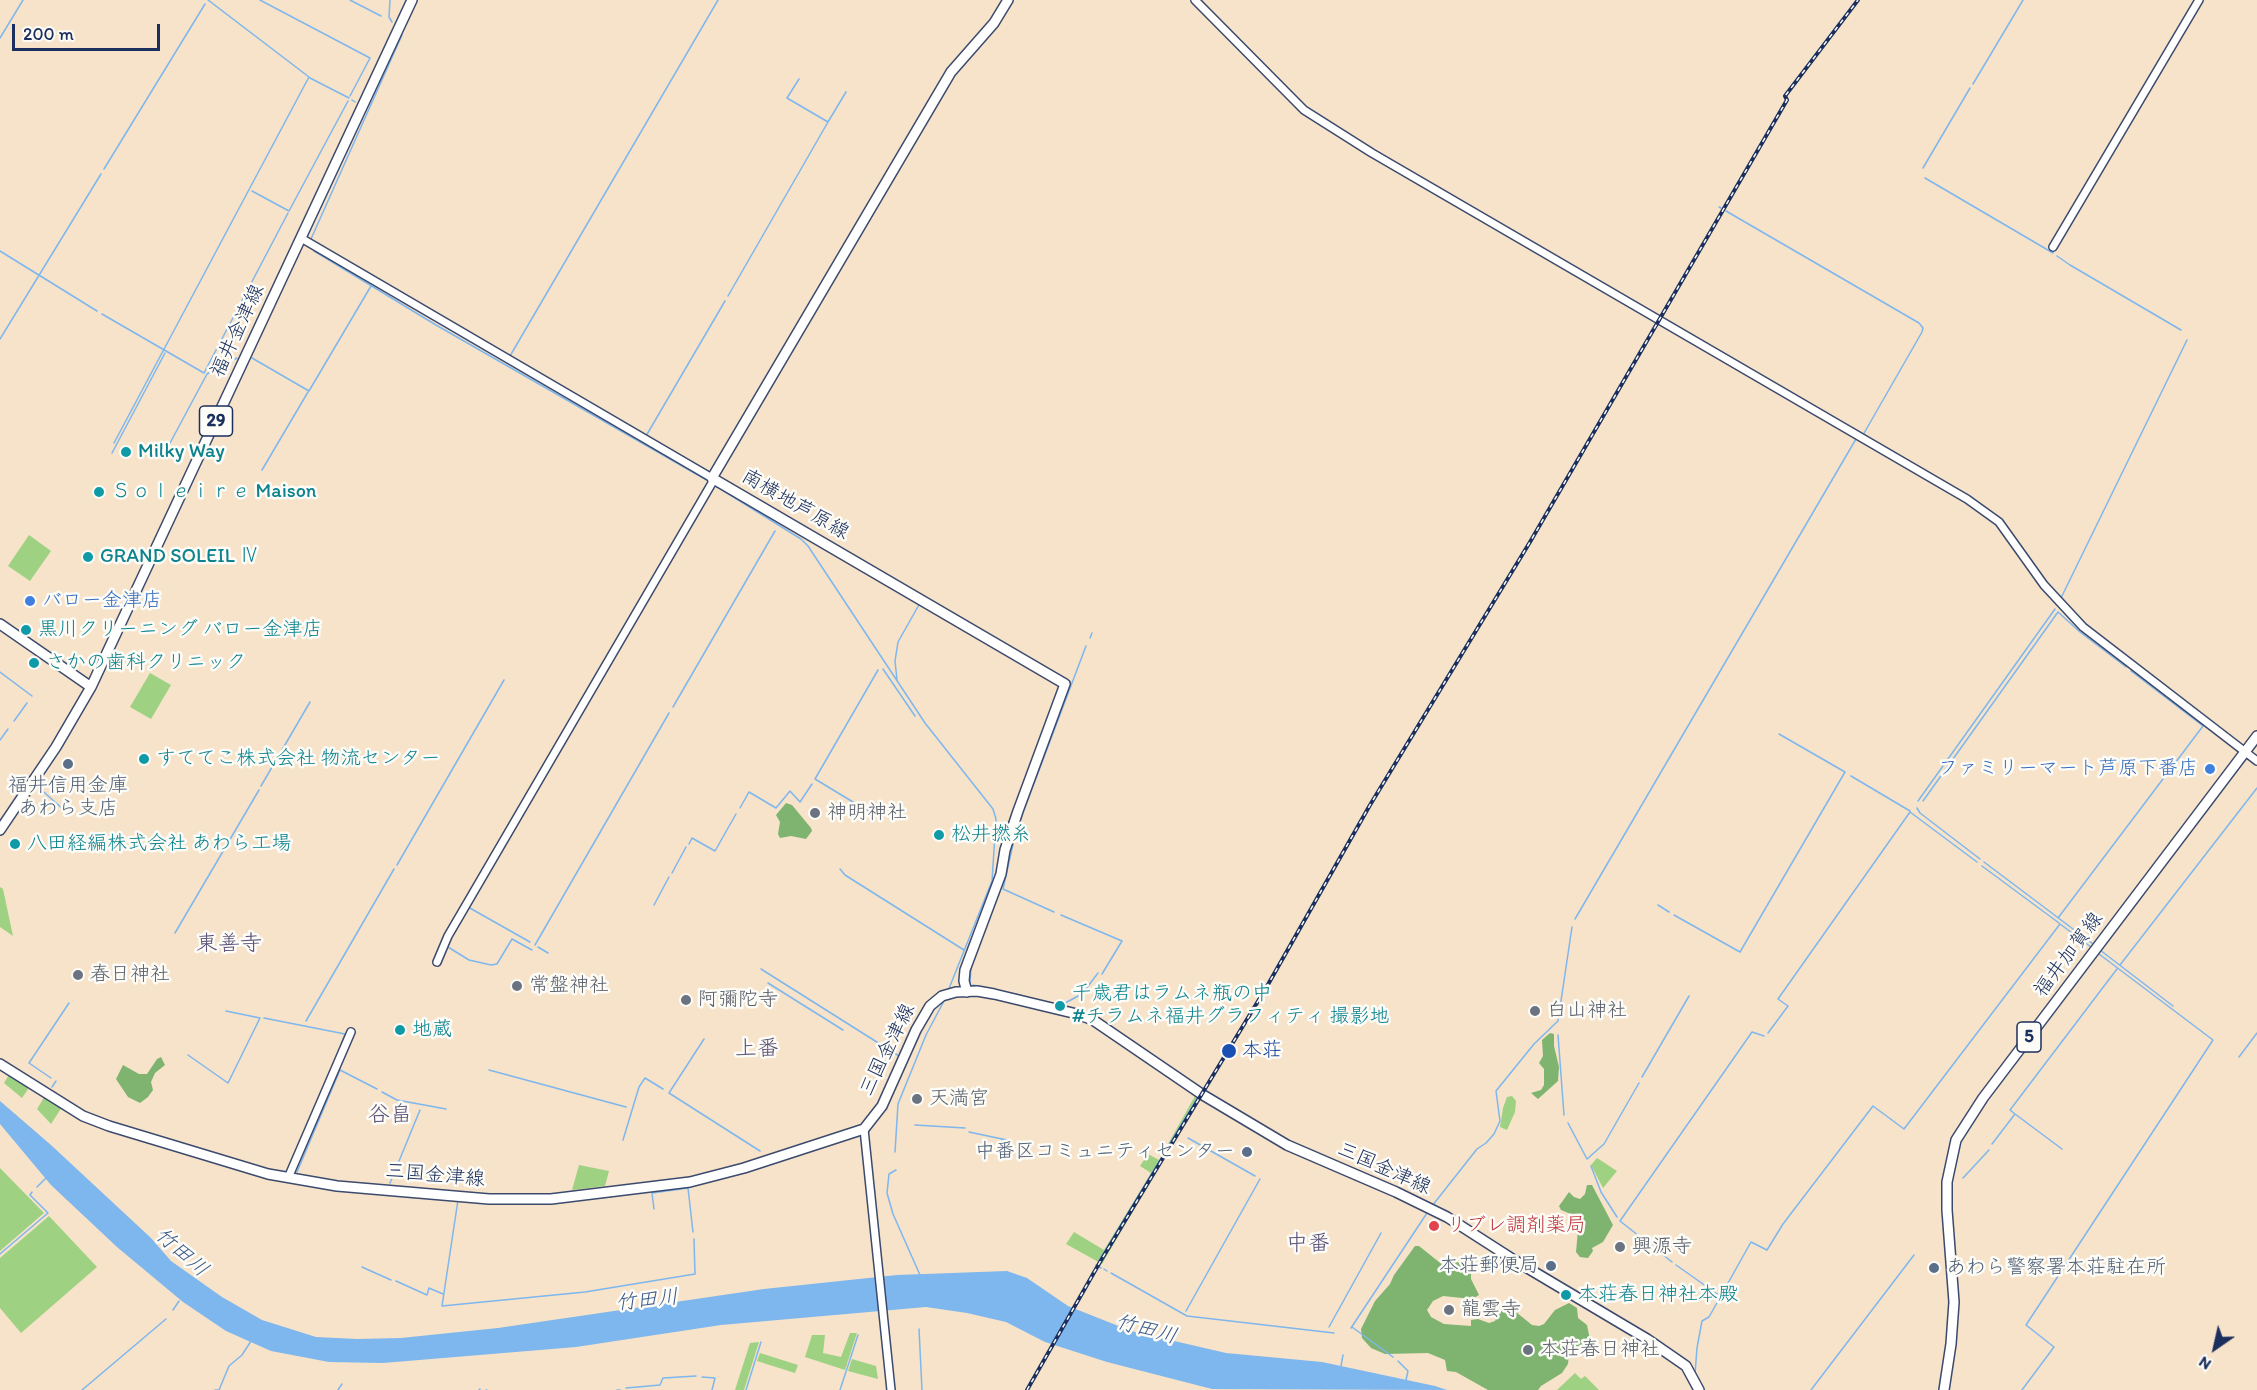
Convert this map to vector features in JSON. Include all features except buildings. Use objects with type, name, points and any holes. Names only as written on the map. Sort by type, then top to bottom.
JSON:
[{"type":"main road","name":"福井金津線","points":[[0,830],[56,747],[91,687],[412,0]]},
{"type":"main road","name":"南横地芦原線","points":[[967,992],[964,981],[965,970],[1000,874],[1018,811],[1065,684],[711,483],[951,72],[994,23],[1008,0]]},
{"type":"main road","points":[[0,624],[91,687]]},
{"type":"main road","name":"福井加賀線","points":[[1944,1390],[1954,1302],[1947,1182],[1956,1140],[1983,1098],[2257,736]]},
{"type":"main road","name":"三国金津線","points":[[0,1064],[67,1107],[109,1126],[247,1168],[337,1186],[489,1199],[551,1199],[690,1182],[744,1168],[864,1129],[882,1106],[916,1029],[930,1006],[942,996],[956,992],[976,991],[994,994],[1093,1020],[1203,1095],[1287,1145],[1430,1208],[1647,1339],[1686,1366],[1699,1390]]},
{"type":"street","points":[[1195,0],[1304,110],[1372,153],[1967,499],[1999,522],[2044,585],[2083,627],[2257,761]]},
{"type":"street","points":[[2053,247],[2199,0]]},
{"type":"street","points":[[301,238],[711,483],[448,936],[437,962]]},
{"type":"street","points":[[288,1178],[351,1032]]},
{"type":"street","points":[[864,1129],[891,1390]]},
{"type":"green space","points":[[29,535],[51,551],[30,581],[8,566]]},
{"type":"green space","points":[[150,673],[171,685],[151,719],[130,707]]},
{"type":"green space","points":[[786,803],[792,805],[811,828],[812,831],[806,839],[791,836],[780,838],[778,834],[780,822],[776,815]]},
{"type":"green space","points":[[0,887],[3,889],[13,936],[0,927]]},
{"type":"green space","points":[[1550,1033],[1554,1034],[1559,1067],[1558,1081],[1538,1099],[1531,1093],[1541,1090],[1544,1085],[1544,1069],[1539,1063],[1543,1056],[1542,1040]]},
{"type":"green space","points":[[161,1057],[165,1065],[155,1073],[151,1082],[153,1090],[148,1097],[140,1103],[128,1097],[116,1079],[123,1065],[139,1074],[147,1074],[157,1059]]},
{"type":"green space","points":[[10,1073],[30,1086],[22,1098],[4,1083]]},
{"type":"green space","points":[[45,1096],[62,1107],[51,1124],[37,1109]]},
{"type":"green space","points":[[1195,1096],[1199,1099],[1102,1264],[1066,1244],[1074,1232],[1104,1250],[1151,1173],[1140,1166],[1148,1154],[1159,1160]]},
{"type":"green space","points":[[1512,1096],[1516,1101],[1515,1112],[1507,1130],[1500,1127],[1507,1097]]},
{"type":"green space","points":[[1597,1158],[1617,1171],[1603,1188],[1591,1165]]},
{"type":"green space","points":[[579,1165],[609,1171],[605,1186],[572,1190]]},
{"type":"green space","points":[[0,1168],[44,1213],[0,1251]]},
{"type":"green space","points":[[1587,1185],[1592,1185],[1613,1225],[1603,1242],[1592,1248],[1593,1251],[1588,1258],[1580,1257],[1576,1252],[1578,1230],[1573,1215],[1561,1210],[1559,1206],[1569,1192],[1580,1199],[1585,1194]]},
{"type":"green space","points":[[49,1216],[97,1267],[21,1333],[0,1308],[0,1258]]},
{"type":"green space","points":[[1415,1246],[1419,1246],[1444,1266],[1450,1264],[1451,1260],[1460,1263],[1465,1269],[1471,1269],[1471,1279],[1479,1295],[1472,1299],[1443,1296],[1433,1301],[1427,1310],[1431,1317],[1444,1324],[1471,1326],[1471,1320],[1478,1319],[1489,1323],[1495,1321],[1499,1312],[1506,1309],[1516,1312],[1532,1325],[1539,1326],[1544,1324],[1555,1310],[1569,1303],[1577,1308],[1578,1318],[1587,1325],[1590,1340],[1582,1350],[1573,1350],[1569,1354],[1568,1364],[1562,1373],[1538,1390],[1488,1390],[1456,1372],[1447,1371],[1445,1360],[1428,1353],[1385,1354],[1371,1348],[1362,1338],[1361,1329],[1375,1301],[1390,1284]]},
{"type":"green space","points":[[850,1333],[857,1333],[845,1370],[805,1357],[812,1335],[825,1335],[823,1353],[841,1357]]},
{"type":"green space","points":[[759,1342],[744,1390],[735,1390],[750,1343]]},
{"type":"green space","points":[[760,1353],[798,1365],[795,1373],[757,1361]]},
{"type":"green space","points":[[852,1359],[876,1366],[878,1379],[848,1371]]},
{"type":"green space","points":[[1575,1373],[1581,1379],[1585,1376],[1599,1390],[1557,1390]]},
{"type":"water","points":[[0,1101],[151,1238],[171,1261],[222,1297],[262,1320],[316,1337],[401,1338],[498,1328],[764,1289],[897,1275],[1007,1271],[1027,1278],[1068,1306],[1131,1331],[1226,1353],[1322,1362],[1447,1390],[1212,1389],[1107,1362],[1045,1342],[1006,1322],[926,1307],[721,1325],[576,1347],[383,1363],[329,1362],[271,1351],[226,1331],[183,1302],[117,1247],[51,1185],[0,1124]]},
{"type":"waterway","points":[[0,38],[23,0]]},
{"type":"waterway","points":[[114,443],[309,77],[208,0]]},
{"type":"waterway","points":[[260,0],[370,58],[350,96]]},
{"type":"waterway","points":[[350,0],[381,16]]},
{"type":"waterway","points":[[390,0],[389,17],[392,22]]},
{"type":"waterway","points":[[510,356],[718,0]]},
{"type":"waterway","points":[[1973,84],[2023,0]]},
{"type":"waterway","points":[[104,169],[205,4]]},
{"type":"waterway","points":[[311,239],[402,35]]},
{"type":"waterway","points":[[310,78],[349,98]]},
{"type":"waterway","points":[[799,79],[787,98],[828,122],[846,92]]},
{"type":"waterway","points":[[1923,168],[1970,88]]},
{"type":"waterway","points":[[252,191],[289,211],[348,101]]},
{"type":"waterway","points":[[728,296],[828,122]]},
{"type":"waterway","points":[[0,339],[101,174]]},
{"type":"waterway","points":[[1925,178],[2053,253]]},
{"type":"waterway","points":[[1726,211],[1919,323],[1923,328],[1863,435]]},
{"type":"waterway","points":[[102,314],[204,373],[288,213]]},
{"type":"waterway","points":[[0,251],[97,311]]},
{"type":"waterway","points":[[314,251],[436,325],[710,482]]},
{"type":"waterway","points":[[2057,256],[2181,330]]},
{"type":"waterway","points":[[252,358],[309,391],[371,286]]},
{"type":"waterway","points":[[646,436],[725,301]]},
{"type":"waterway","points":[[2061,598],[2187,340]]},
{"type":"waterway","points":[[112,453],[165,353]]},
{"type":"waterway","points":[[162,458],[207,374],[237,358]]},
{"type":"waterway","points":[[262,470],[308,392]]},
{"type":"waterway","points":[[1575,919],[1856,439]]},
{"type":"waterway","points":[[714,485],[801,539],[808,546],[925,723],[993,809],[996,819],[992,881],[948,991]]},
{"type":"waterway","points":[[673,707],[775,531]]},
{"type":"waterway","points":[[897,680],[895,661],[898,642],[920,603]]},
{"type":"waterway","points":[[1918,801],[2055,609]]},
{"type":"waterway","points":[[1923,801],[2058,612],[2126,667]]},
{"type":"waterway","points":[[1090,638],[1092,633]]},
{"type":"waterway","points":[[1054,912],[1003,889],[1016,831],[1086,646]]},
{"type":"waterway","points":[[883,669],[915,716]]},
{"type":"waterway","points":[[853,802],[815,779],[878,670]]},
{"type":"waterway","points":[[2058,918],[2203,726],[2131,671]]},
{"type":"waterway","points":[[0,672],[32,696]]},
{"type":"waterway","points":[[397,865],[504,680]]},
{"type":"waterway","points":[[261,786],[310,702]]},
{"type":"waterway","points":[[14,721],[27,703]]},
{"type":"waterway","points":[[535,945],[669,713]]},
{"type":"waterway","points":[[0,740],[8,729]]},
{"type":"waterway","points":[[1674,915],[1740,952],[1845,772],[1779,734]]},
{"type":"waterway","points":[[1851,776],[1910,811]]},
{"type":"waterway","points":[[740,808],[749,792],[776,808],[790,791],[800,802],[812,784]]},
{"type":"waterway","points":[[37,786],[64,810],[65,808]]},
{"type":"waterway","points":[[2120,965],[2257,788]]},
{"type":"waterway","points":[[175,933],[259,790]]},
{"type":"waterway","points":[[859,805],[875,815]]},
{"type":"waterway","points":[[1917,808],[1920,813],[1980,859]]},
{"type":"waterway","points":[[1768,1033],[1788,1006],[1778,999],[1910,812],[1977,862]]},
{"type":"waterway","points":[[689,844],[692,838],[715,851],[736,814]]},
{"type":"waterway","points":[[672,873],[686,847]]},
{"type":"waterway","points":[[1984,862],[2093,944]]},
{"type":"waterway","points":[[1982,866],[2059,923]]},
{"type":"waterway","points":[[306,1021],[394,869]]},
{"type":"waterway","points":[[840,869],[845,875],[964,950]]},
{"type":"waterway","points":[[654,905],[669,877]]},
{"type":"waterway","points":[[1658,905],[1669,912]]},
{"type":"waterway","points":[[468,907],[530,942]]},
{"type":"waterway","points":[[1061,915],[1122,941],[1102,974]]},
{"type":"waterway","points":[[1695,1374],[1702,1321],[1709,1317],[1751,1242],[1767,1250],[1783,1224],[1873,1106],[1904,1129],[2060,924],[2091,947]]},
{"type":"waterway","points":[[1432,1206],[1477,1149],[1494,1134],[1500,1121],[1496,1091],[1534,1044],[1558,1021],[1572,927]]},
{"type":"waterway","points":[[448,947],[469,960],[491,965],[497,964],[512,939],[532,950]]},
{"type":"waterway","points":[[538,947],[548,953]]},
{"type":"waterway","points":[[2100,950],[2173,1006]]},
{"type":"waterway","points":[[2022,1390],[2054,1347],[2026,1325],[2213,1040],[2099,954]]},
{"type":"waterway","points":[[970,982],[971,968]]},
{"type":"waterway","points":[[761,969],[899,1056]]},
{"type":"waterway","points":[[1992,1144],[2015,1114],[2010,1110],[2117,969]]},
{"type":"waterway","points":[[1065,1003],[1082,994],[1098,973]]},
{"type":"waterway","points":[[768,983],[843,1030]]},
{"type":"waterway","points":[[973,985],[989,989]]},
{"type":"waterway","points":[[1003,992],[1020,995]]},
{"type":"waterway","points":[[1642,1077],[1689,996]]},
{"type":"waterway","points":[[1024,997],[1061,1005]]},
{"type":"waterway","points":[[895,1152],[898,1104],[926,1035],[944,1001]]},
{"type":"waterway","points":[[51,1078],[29,1063],[69,1003]]},
{"type":"waterway","points":[[188,1055],[228,1083],[260,1018],[226,1011]]},
{"type":"waterway","points":[[264,1018],[345,1034],[335,1061]]},
{"type":"waterway","points":[[1672,1262],[1620,1221],[1752,1032],[1764,1036]]},
{"type":"waterway","points":[[2239,1057],[2257,1033]]},
{"type":"waterway","points":[[1558,1035],[1564,1115]]},
{"type":"waterway","points":[[704,1039],[669,1093],[760,1151]]},
{"type":"waterway","points":[[297,1172],[340,1070],[377,1089]]},
{"type":"waterway","points":[[489,1070],[626,1107]]},
{"type":"waterway","points":[[623,1140],[639,1087],[645,1078],[663,1089]]},
{"type":"waterway","points":[[52,1087],[56,1081]]},
{"type":"waterway","points":[[1568,1123],[1587,1159],[1604,1144],[1639,1083]]},
{"type":"waterway","points":[[382,1092],[397,1100],[446,1109]]},
{"type":"waterway","points":[[1099,1261],[1198,1097]]},
{"type":"waterway","points":[[390,1183],[420,1110]]},
{"type":"waterway","points":[[2015,1114],[2062,1149]]},
{"type":"waterway","points":[[915,1125],[965,1128]]},
{"type":"waterway","points":[[969,1132],[1007,1140]]},
{"type":"waterway","points":[[1188,1138],[1255,1176]]},
{"type":"waterway","points":[[1002,1139],[1002,1150]]},
{"type":"waterway","points":[[1963,1178],[1989,1150]]},
{"type":"waterway","points":[[1591,1166],[1601,1192],[1617,1217]]},
{"type":"waterway","points":[[896,1170],[889,1174],[887,1193],[893,1214],[920,1275]]},
{"type":"waterway","points":[[37,1187],[46,1178]]},
{"type":"waterway","points":[[1186,1311],[1260,1179]]},
{"type":"waterway","points":[[654,1209],[652,1193],[688,1188],[693,1232]]},
{"type":"waterway","points":[[0,1254],[48,1213],[30,1195],[32,1192]]},
{"type":"waterway","points":[[585,1199],[611,1197]]},
{"type":"waterway","name":"竹田川","points":[[458,1200],[442,1306],[585,1292],[695,1274],[694,1239]]},
{"type":"waterway","points":[[496,1203],[542,1203]]},
{"type":"waterway","points":[[1351,1328],[1427,1213]]},
{"type":"waterway","points":[[1329,1327],[1381,1233]]},
{"type":"waterway","points":[[1811,1390],[1914,1255]]},
{"type":"waterway","points":[[1096,1265],[1101,1268]]},
{"type":"waterway","points":[[1676,1265],[1720,1296]]},
{"type":"waterway","points":[[362,1267],[391,1280]]},
{"type":"waterway","points":[[1111,1273],[1187,1316],[1334,1333]]},
{"type":"waterway","points":[[396,1281],[427,1295],[429,1288],[443,1294]]},
{"type":"waterway","points":[[173,1310],[179,1301]]},
{"type":"waterway","points":[[82,1390],[166,1319]]},
{"type":"waterway","points":[[1352,1327],[1393,1357]]},
{"type":"waterway","points":[[919,1329],[922,1390]]},
{"type":"waterway","points":[[840,1390],[858,1335]]},
{"type":"waterway","points":[[215,1390],[219,1390],[229,1366],[242,1355],[251,1341]]},
{"type":"waterway","points":[[746,1390],[761,1342]]},
{"type":"waterway","points":[[1341,1366],[1343,1355]]},
{"type":"waterway","points":[[1398,1361],[1408,1371],[1406,1380]]},
{"type":"waterway","points":[[626,1388],[660,1385],[663,1378],[696,1376]]},
{"type":"waterway","points":[[702,1377],[715,1378],[712,1390]]},
{"type":"waterway","points":[[338,1390],[342,1384]]},
{"type":"railway","points":[[1027,1390],[1100,1262],[1266,988],[1370,805],[1530,542],[1787,100],[1785,96],[1858,0]]},
{"type":"place","name":"Milky Way","points":[[126,452]]},
{"type":"place","name":"Ｓｏｌｅｉｒｅ Maison","points":[[99,492]]},
{"type":"place","name":"GRAND SOLEIL Ⅳ","points":[[88,557]]},
{"type":"place","name":"バロー金津店","points":[[30,601]]},
{"type":"place","name":"黒川クリーニング バロー金津店","points":[[26,630]]},
{"type":"place","name":"さかの歯科クリニック","points":[[34,663]]},
{"type":"place","name":"すててこ株式会社 物流センター","points":[[144,759]]},
{"type":"place","name":"福井信用金庫 あわら支店","points":[[68,764]]},
{"type":"place","name":"ファミリーマート芦原下番店","points":[[2210,769]]},
{"type":"place","name":"神明神社","points":[[815,813]]},
{"type":"place","name":"松井撚糸","points":[[939,835]]},
{"type":"place","name":"八田経編株式会社 あわら工場","points":[[15,844]]},
{"type":"place","name":"春日神社","points":[[78,975]]},
{"type":"place","name":"常盤神社","points":[[517,986]]},
{"type":"place","name":"阿彌陀寺","points":[[686,1000]]},
{"type":"place","name":"千歳君はラムネ瓶の中 #チラムネ福井グラフィティ 撮影地","points":[[1060,1006]]},
{"type":"place","name":"白山神社","points":[[1535,1011]]},
{"type":"place","name":"地蔵","points":[[400,1030]]},
{"type":"place","name":"本荘","points":[[1229,1051]]},
{"type":"place","name":"天満宮","points":[[917,1099]]},
{"type":"place","name":"中番区コミュニティセンター","points":[[1247,1152]]},
{"type":"place","name":"リブレ調剤薬局","points":[[1434,1226]]},
{"type":"place","name":"興源寺","points":[[1620,1247]]},
{"type":"place","name":"本荘郵便局","points":[[1551,1266]]},
{"type":"place","name":"あわら警察署本荘駐在所","points":[[1934,1268]]},
{"type":"place","name":"本荘春日神社本殿","points":[[1566,1295]]},
{"type":"place","name":"龍雲寺","points":[[1449,1310]]},
{"type":"place","name":"本荘春日神社","points":[[1528,1350]]},
{"type":"district","name":"東善寺","points":[[229,944]]},
{"type":"district","name":"上番","points":[[757,1049]]},
{"type":"district","name":"谷畠","points":[[390,1115]]},
{"type":"district","name":"中番","points":[[1308,1244]]}]
